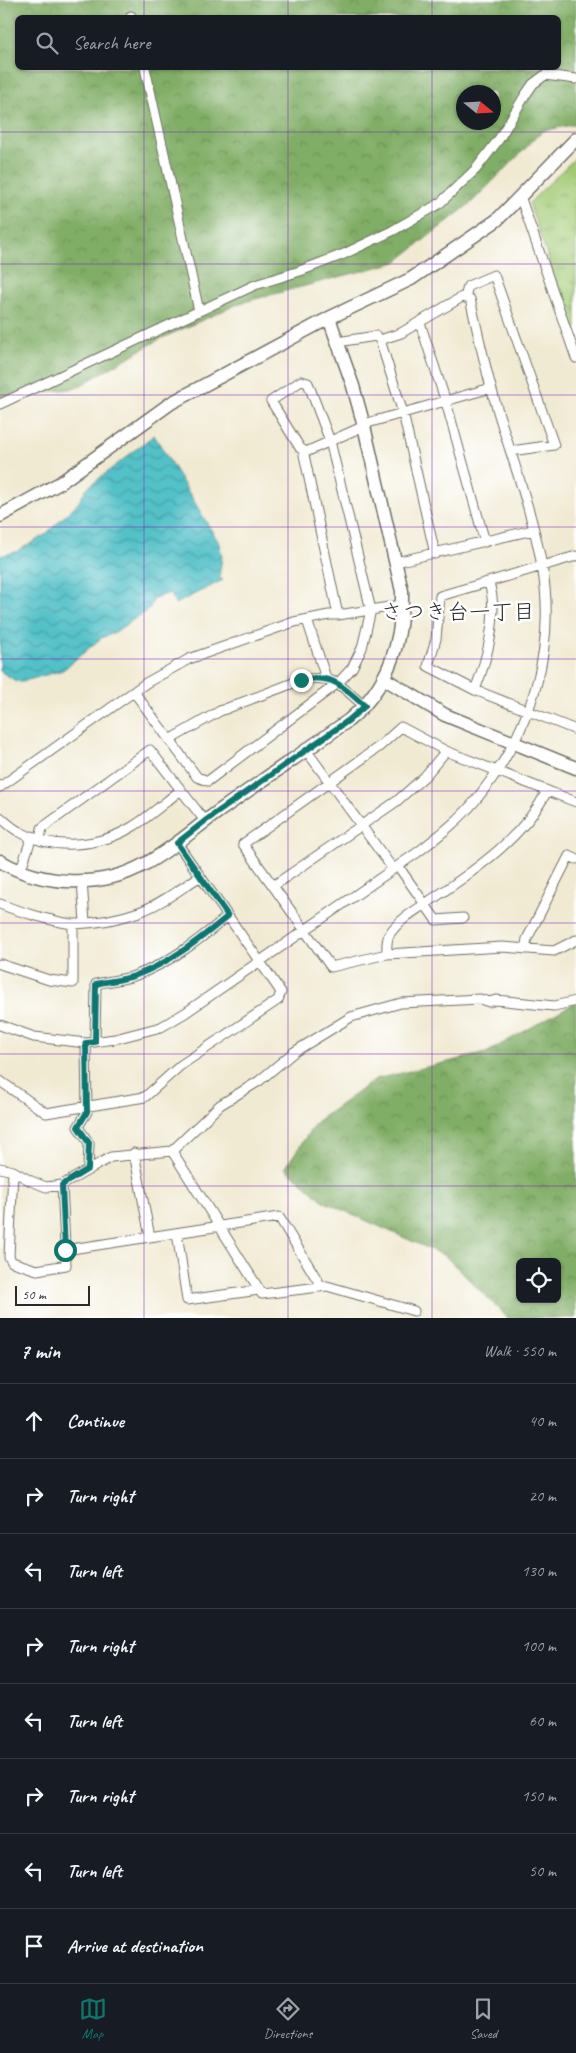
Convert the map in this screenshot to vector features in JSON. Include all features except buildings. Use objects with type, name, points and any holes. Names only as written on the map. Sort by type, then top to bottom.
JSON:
[{"type":"street","points":[[145,70],[185,255],[199,311]]},
{"type":"street","points":[[0,404],[255,285],[300,271],[344,254],[392,231],[439,204],[476,169],[499,139],[534,84],[545,75],[576,79]]},
{"type":"street","points":[[0,516],[60,483],[171,403],[329,318],[411,279],[497,220],[576,140]]},
{"type":"street","points":[[520,196],[576,358]]},
{"type":"street","points":[[466,298],[468,286],[494,275],[554,445],[511,451]]},
{"type":"street","points":[[0,1025],[34,1037],[90,1042],[115,1039],[161,1027],[185,1013],[396,867],[453,824],[479,797],[515,744],[537,686],[543,657],[546,624],[545,585],[533,530],[491,388],[470,299],[462,297],[420,323],[380,340]]},
{"type":"street","points":[[0,861],[20,872],[59,880],[82,881],[98,880],[144,865],[365,706],[390,667],[398,643],[403,618],[402,591],[364,425],[353,386],[329,318]]},
{"type":"street","points":[[420,323],[446,402],[485,542]]},
{"type":"street","points":[[337,342],[376,336],[380,340],[403,413],[435,554]]},
{"type":"street","points":[[134,692],[171,739],[197,777],[208,781],[338,683],[352,668],[362,648],[371,610],[330,441],[308,382],[301,381],[271,401],[303,450],[338,615]]},
{"type":"street","points":[[303,450],[306,452],[364,425],[491,388]]},
{"type":"street","points":[[396,562],[533,530]]},
{"type":"street","points":[[576,556],[440,596],[436,639],[428,666],[476,690],[576,730]]},
{"type":"street","points":[[476,690],[484,668],[492,628],[491,590],[489,583]]},
{"type":"street","points":[[0,787],[134,692],[189,659],[307,620],[329,615],[402,605]]},
{"type":"street","points":[[307,620],[326,678]]},
{"type":"street","points":[[171,739],[220,711],[301,680],[326,678],[338,683],[365,706]]},
{"type":"street","points":[[383,678],[445,715],[576,768]]},
{"type":"street","points":[[576,802],[446,751],[401,726],[380,746],[243,844],[332,968],[387,954],[502,947],[554,951],[576,940]]},
{"type":"street","points":[[20,872],[42,828],[150,750],[205,821]]},
{"type":"street","points":[[306,750],[361,826],[396,867],[436,920],[463,918]]},
{"type":"street","points":[[273,886],[397,802],[425,776],[446,751]]},
{"type":"street","points":[[0,817],[18,832],[56,844],[95,842],[116,836],[134,826],[181,790]]},
{"type":"street","points":[[387,954],[386,943],[389,935],[402,922],[475,870],[506,844],[542,802],[548,791]]},
{"type":"street","points":[[0,1081],[46,1113],[145,1097],[181,1065],[278,1000],[281,992],[177,843]]},
{"type":"street","points":[[525,949],[527,939],[569,856],[576,858]]},
{"type":"street","points":[[0,904],[38,916],[73,924],[104,920],[140,912],[166,900],[199,877]]},
{"type":"street","points":[[82,881],[85,922]]},
{"type":"street","points":[[88,1169],[89,1143],[78,1127],[87,1112],[90,1042],[96,984],[132,977],[154,968],[181,953],[228,916]]},
{"type":"street","points":[[0,964],[49,980],[73,983],[73,924]]},
{"type":"street","points":[[0,1168],[13,1171],[46,1187],[62,1185],[111,1157],[172,1151],[220,1104],[259,1082],[294,1052],[351,1017],[401,1003],[480,999],[489,1002],[496,1000],[554,1006],[576,1001]]},
{"type":"street","points":[[172,1151],[262,1294],[327,1286],[414,1311]]},
{"type":"street","points":[[134,1154],[150,1237]]},
{"type":"street","points":[[13,1171],[9,1257],[12,1262],[37,1270],[66,1266],[62,1185]]},
{"type":"street","points":[[65,1250],[279,1217],[321,1286]]},
{"type":"street","points":[[176,1233],[187,1300],[259,1290]]},
{"type":"green space","points":[[0,0],[576,0],[576,124],[543,131],[472,202],[396,262],[240,303],[158,340],[76,388],[0,398]]},
{"type":"green space","points":[[576,157],[576,339],[529,203]]},
{"type":"green space","points":[[576,1002],[576,1318],[508,1318],[445,1256],[325,1202],[285,1168],[316,1122],[376,1079],[486,1053]]},
{"type":"water","points":[[154,435],[219,543],[222,556],[219,578],[223,580],[175,604],[171,593],[154,598],[149,609],[115,632],[101,638],[63,670],[21,682],[16,681],[0,671],[0,556],[16,552],[45,535],[79,502],[86,489]]},
{"type":"district","name":"さつき台一丁目","points":[[458,611]]},
{"type":"route","points":[[65,1250],[62,1185],[73,1180],[88,1169],[86,1166],[89,1143],[78,1127],[87,1112],[86,1043],[95,1042],[96,984],[132,977],[154,968],[181,953],[228,916],[177,843],[205,821],[349,720],[365,706],[338,683],[326,678],[301,680]]}]
